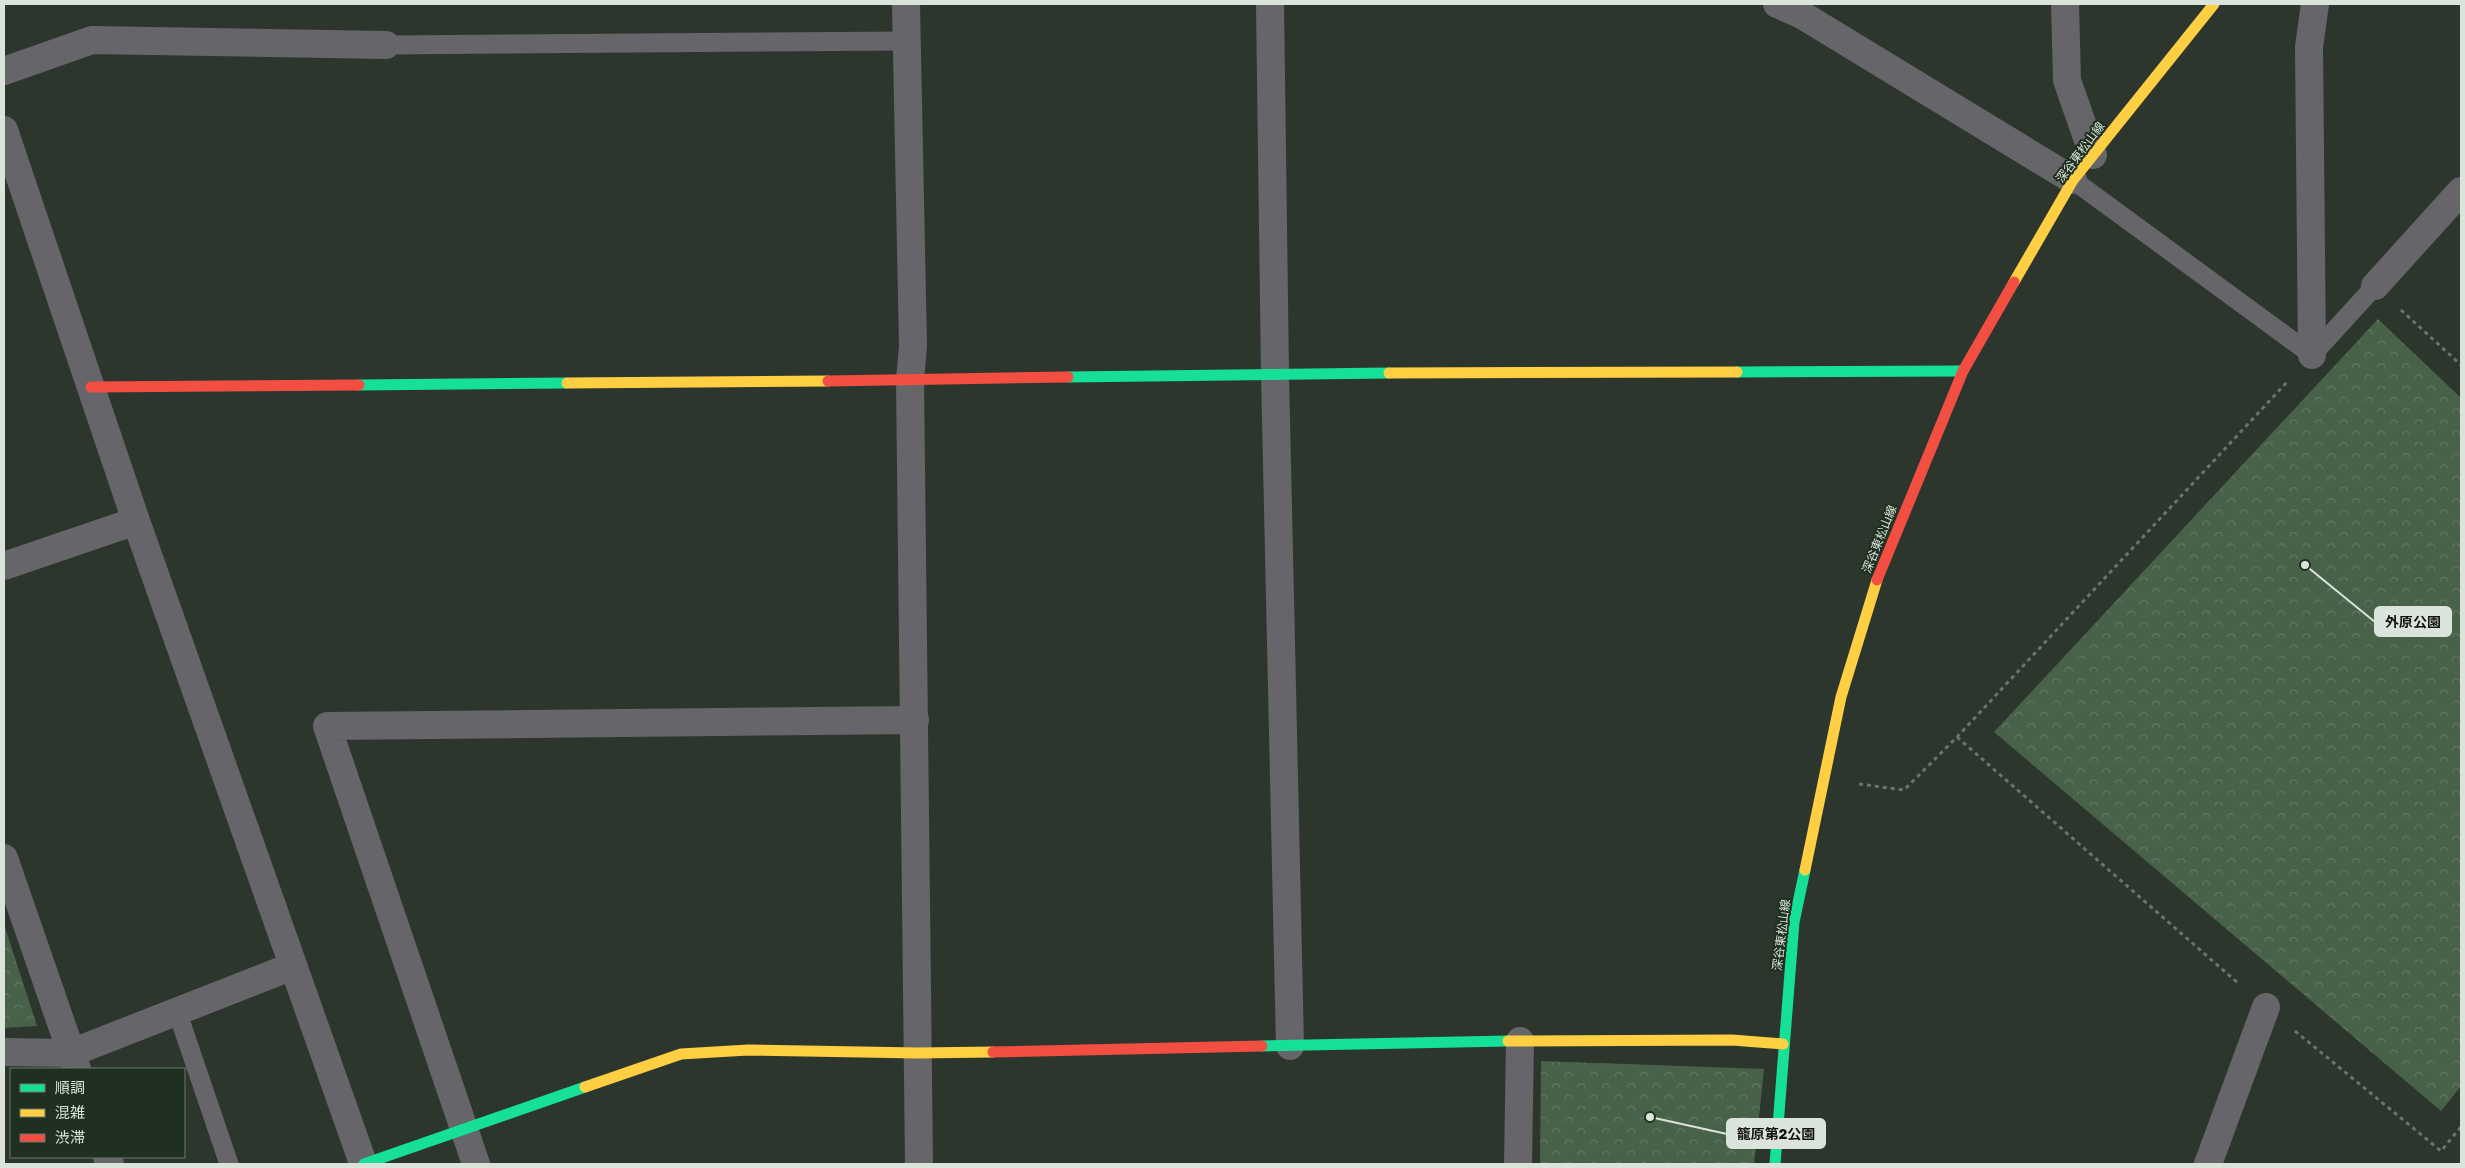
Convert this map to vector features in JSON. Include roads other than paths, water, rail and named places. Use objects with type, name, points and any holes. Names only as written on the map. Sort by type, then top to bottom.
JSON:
[{"type":"street","points":[[906,4],[913,346],[910,380],[919,1164]]},
{"type":"street","points":[[1270,4],[1275,374],[1290,1046]]},
{"type":"street","points":[[1777,4],[1802,16],[2073,180]]},
{"type":"street","points":[[2065,4],[2067,80],[2093,155]]},
{"type":"street","name":"深谷東松山線","points":[[1775,1164],[1794,922],[1841,698],[1880,570],[1963,371],[2073,180],[2214,4]]},
{"type":"street","points":[[2312,355],[2309,47],[2315,4]]},
{"type":"street","points":[[4,71],[92,40],[386,45]]},
{"type":"street","points":[[4,130],[136,521],[363,1164],[681,1054],[748,1050],[918,1053],[1520,1041],[1732,1040],[1783,1044]]},
{"type":"street","points":[[2375,286],[2461,191]]},
{"type":"street","points":[[91,387],[910,380],[1275,374],[1963,371]]},
{"type":"street","points":[[4,566],[136,521]]},
{"type":"street","points":[[476,1164],[327,726],[915,720]]},
{"type":"street","points":[[4,858],[74,1061]]},
{"type":"street","points":[[4,1052],[74,1061],[177,1011],[293,966]]},
{"type":"street","points":[[2208,1164],[2266,1008]]},
{"type":"street","points":[[1518,1164],[1520,1041]]},
{"type":"lane","points":[[386,45],[907,41]]},
{"type":"lane","points":[[2073,180],[2312,355],[2375,286]]},
{"type":"lane","points":[[177,1011],[229,1164]]},
{"type":"place","name":"外原公園","points":[[2305,565]]},
{"type":"place","name":"籠原第2公園","points":[[1650,1117]]}]
